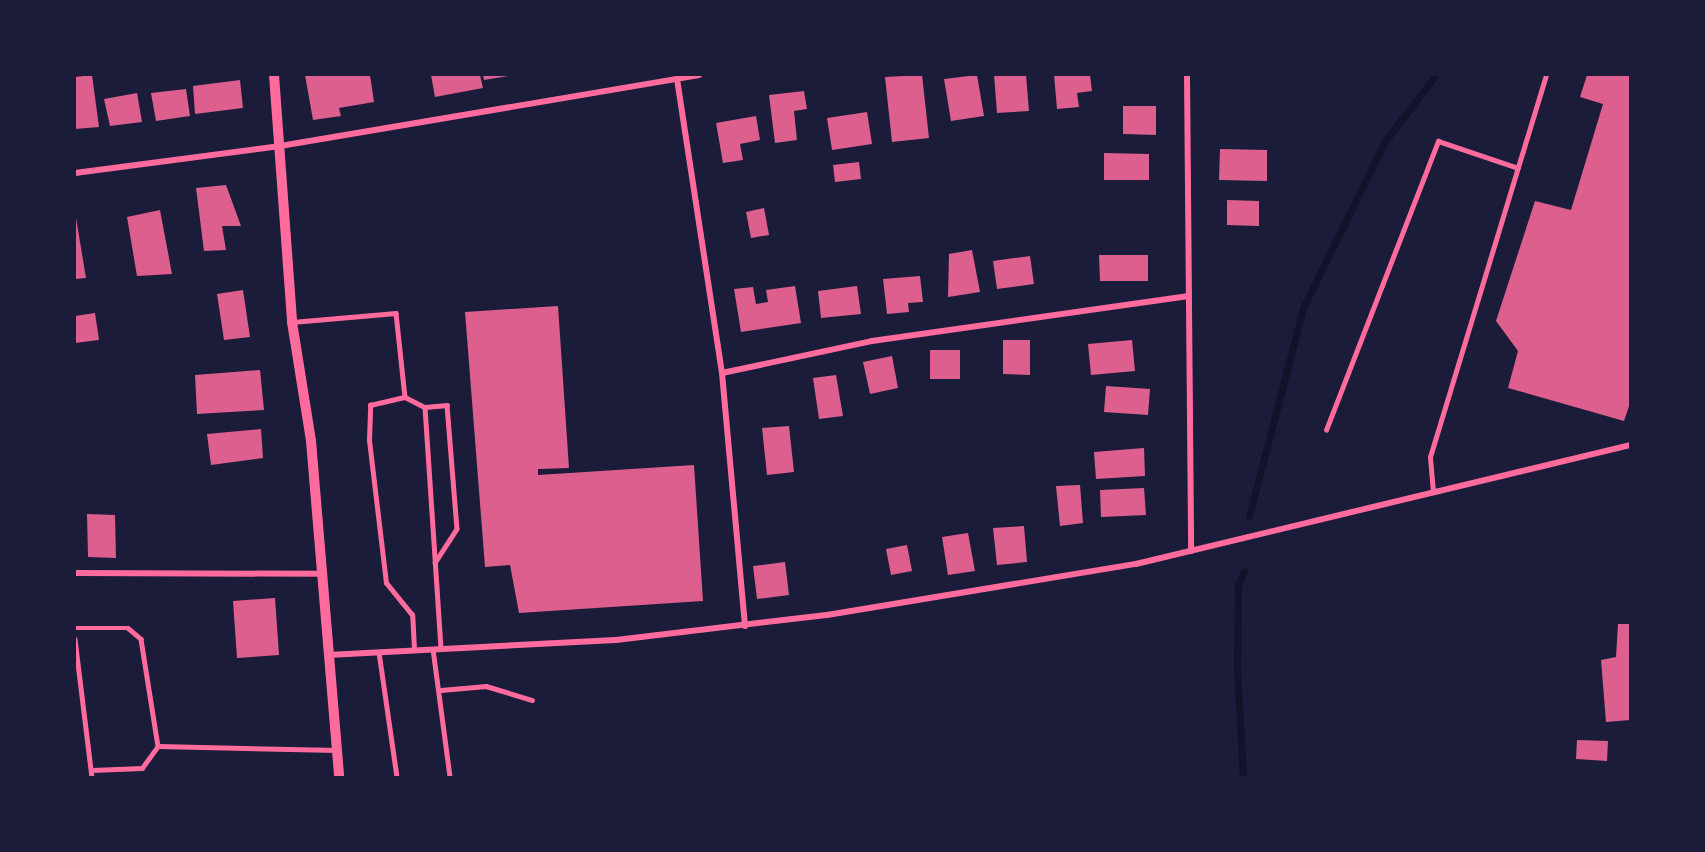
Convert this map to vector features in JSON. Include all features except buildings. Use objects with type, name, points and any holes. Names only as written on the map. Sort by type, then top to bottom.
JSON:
[{"type":"street","points":[[274,75],[292,322],[311,441],[339,777]]},
{"type":"street","points":[[75,173],[280,146],[699,75]]},
{"type":"street","points":[[1187,75],[1191,551]]},
{"type":"street","points":[[677,79],[722,373],[745,626]]},
{"type":"street","points":[[722,373],[872,341],[1189,296]]},
{"type":"street","points":[[328,655],[441,647],[616,640],[745,626],[1191,551],[1630,445]]},
{"type":"street","points":[[75,573],[321,574]]},
{"type":"lane","points":[[1433,492],[1430,457],[1546,75]]},
{"type":"lane","points":[[1326,430],[1438,141],[1518,168]]},
{"type":"lane","points":[[292,322],[396,313],[405,397]]},
{"type":"lane","points":[[414,649],[412,615],[386,583],[369,440],[370,405],[405,397],[425,407],[447,405],[456,529],[435,563]]},
{"type":"lane","points":[[425,407],[441,647]]},
{"type":"lane","points":[[75,628],[128,628],[141,639],[158,746],[142,768],[92,770]]},
{"type":"lane","points":[[75,639],[92,777]]},
{"type":"lane","points":[[432,648],[441,690],[450,777]]},
{"type":"lane","points":[[379,651],[397,777]]},
{"type":"lane","points":[[441,690],[486,686],[532,700]]},
{"type":"lane","points":[[158,746],[337,750]]},
{"type":"waterway","points":[[1249,516],[1303,308],[1385,141],[1436,75]]},
{"type":"waterway","points":[[1243,777],[1237,668],[1238,586],[1244,571]]}]
